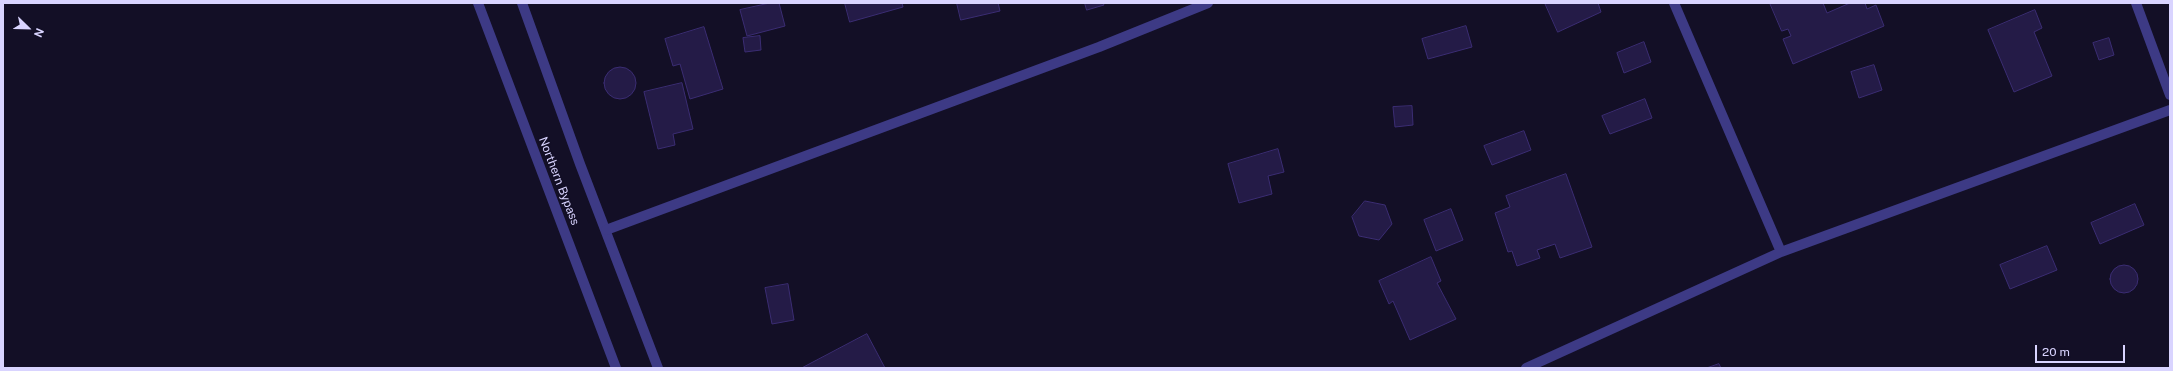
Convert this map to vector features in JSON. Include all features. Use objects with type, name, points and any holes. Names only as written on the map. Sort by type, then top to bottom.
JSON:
[{"type":"street","name":"Northern Bypass","points":[[478,3],[616,368]]},
{"type":"street","points":[[522,3],[580,164],[658,368]]},
{"type":"street","points":[[606,230],[1092,50],[1208,3]]},
{"type":"street","points":[[1674,3],[1780,252]]},
{"type":"street","points":[[2136,3],[2170,96]]},
{"type":"street","points":[[1526,368],[1780,252],[2170,110]]},
{"type":"building","points":[[770,3],[779,3],[785,26],[747,36],[740,10]]},
{"type":"building","points":[[845,3],[902,3],[903,7],[850,22]]},
{"type":"building","points":[[957,3],[998,3],[1000,11],[961,20]]},
{"type":"building","points":[[1085,3],[1103,3],[1104,5],[1087,10]]},
{"type":"building","points":[[1545,3],[1598,3],[1601,12],[1558,32]]},
{"type":"building","points":[[1770,3],[1823,3],[1827,13],[1850,3],[1865,3],[1867,9],[1876,5],[1884,26],[1793,64],[1783,39],[1791,36],[1788,29],[1782,31]]},
{"type":"building","points":[[2035,10],[2042,28],[2034,32],[2052,76],[2014,92],[1988,30]]},
{"type":"building","points":[[1466,26],[1472,47],[1428,59],[1422,39]]},
{"type":"building","points":[[704,27],[723,89],[690,99],[680,64],[673,66],[665,39]]},
{"type":"building","points":[[760,36],[761,50],[745,52],[743,38]]},
{"type":"building","points":[[2109,38],[2114,55],[2099,60],[2093,43]]},
{"type":"building","points":[[1644,42],[1651,62],[1624,73],[1617,53]]},
{"type":"building","points":[[1874,65],[1882,90],[1859,98],[1851,72]]},
{"type":"building","points":[[617,67],[623,67],[632,71],[636,83],[632,95],[623,99],[617,99],[608,95],[604,86],[604,80],[608,71]]},
{"type":"building","points":[[682,83],[693,129],[673,134],[675,145],[658,149],[644,92]]},
{"type":"building","points":[[1645,99],[1652,118],[1610,134],[1602,116]]},
{"type":"building","points":[[1412,106],[1413,125],[1395,127],[1393,107]]},
{"type":"building","points":[[1524,131],[1531,150],[1492,165],[1484,146]]},
{"type":"building","points":[[1278,149],[1284,172],[1268,176],[1272,194],[1239,203],[1228,164]]},
{"type":"building","points":[[1566,174],[1592,247],[1560,258],[1555,244],[1537,250],[1540,258],[1517,266],[1512,251],[1508,252],[1495,213],[1510,207],[1506,196]]},
{"type":"building","points":[[1365,201],[1385,205],[1392,224],[1379,240],[1359,236],[1352,217]]},
{"type":"building","points":[[2135,204],[2144,225],[2100,244],[2091,223]]},
{"type":"building","points":[[1451,209],[1463,240],[1436,251],[1424,220]]},
{"type":"building","points":[[2047,246],[2057,270],[2010,289],[2000,265]]},
{"type":"building","points":[[1431,257],[1441,281],[1437,283],[1456,319],[1410,340],[1393,301],[1389,304],[1379,281]]},
{"type":"building","points":[[2124,265],[2130,266],[2134,269],[2137,273],[2137,285],[2134,289],[2130,292],[2124,293],[2118,292],[2114,289],[2111,285],[2110,279],[2111,273],[2114,269],[2118,266]]},
{"type":"building","points":[[788,284],[794,320],[772,324],[765,288]]},
{"type":"building","points":[[867,334],[885,368],[802,368]]},
{"type":"building","points":[[1719,364],[1721,368],[1707,368]]}]
